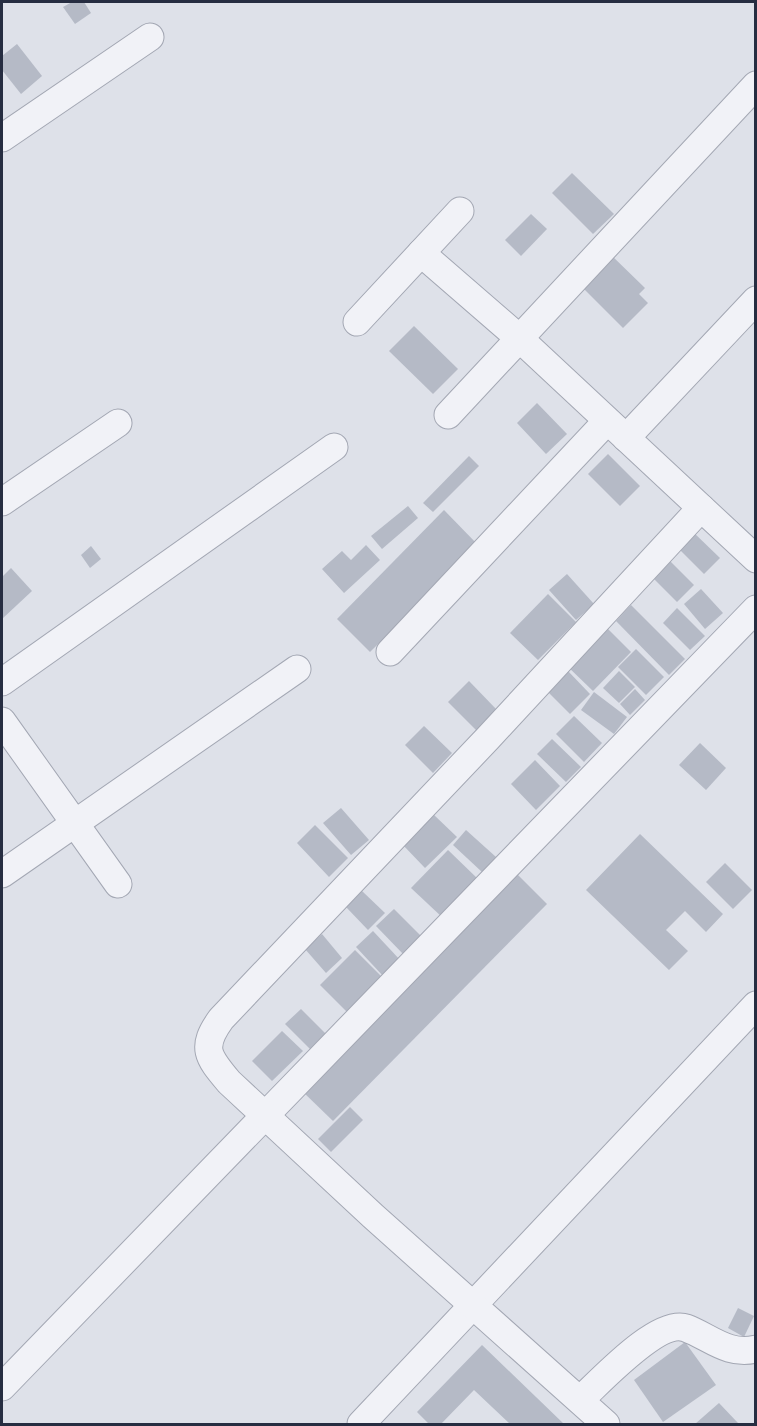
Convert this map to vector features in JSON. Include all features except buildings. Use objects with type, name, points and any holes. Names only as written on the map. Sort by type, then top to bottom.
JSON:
[{"type":"street","points":[[2,138],[150,37]]},
{"type":"street","points":[[448,415],[756,85]]},
{"type":"street","points":[[357,322],[460,212]]},
{"type":"street","points":[[421,253],[519,338],[701,508],[750,544]]},
{"type":"street","points":[[390,652],[616,429],[756,300]]},
{"type":"street","points":[[2,502],[118,423]]},
{"type":"street","points":[[2,682],[334,447]]},
{"type":"street","points":[[606,1425],[265,1115],[214,1065],[209,1052],[209,1036],[221,1019],[488,738],[701,508]]},
{"type":"street","points":[[2,1387],[756,609]]},
{"type":"street","points":[[2,874],[297,669]]},
{"type":"street","points":[[2,721],[118,884]]},
{"type":"street","points":[[361,1425],[756,1005]]},
{"type":"street","points":[[580,1400],[647,1340],[669,1328],[684,1328],[733,1350],[756,1349]]}]
